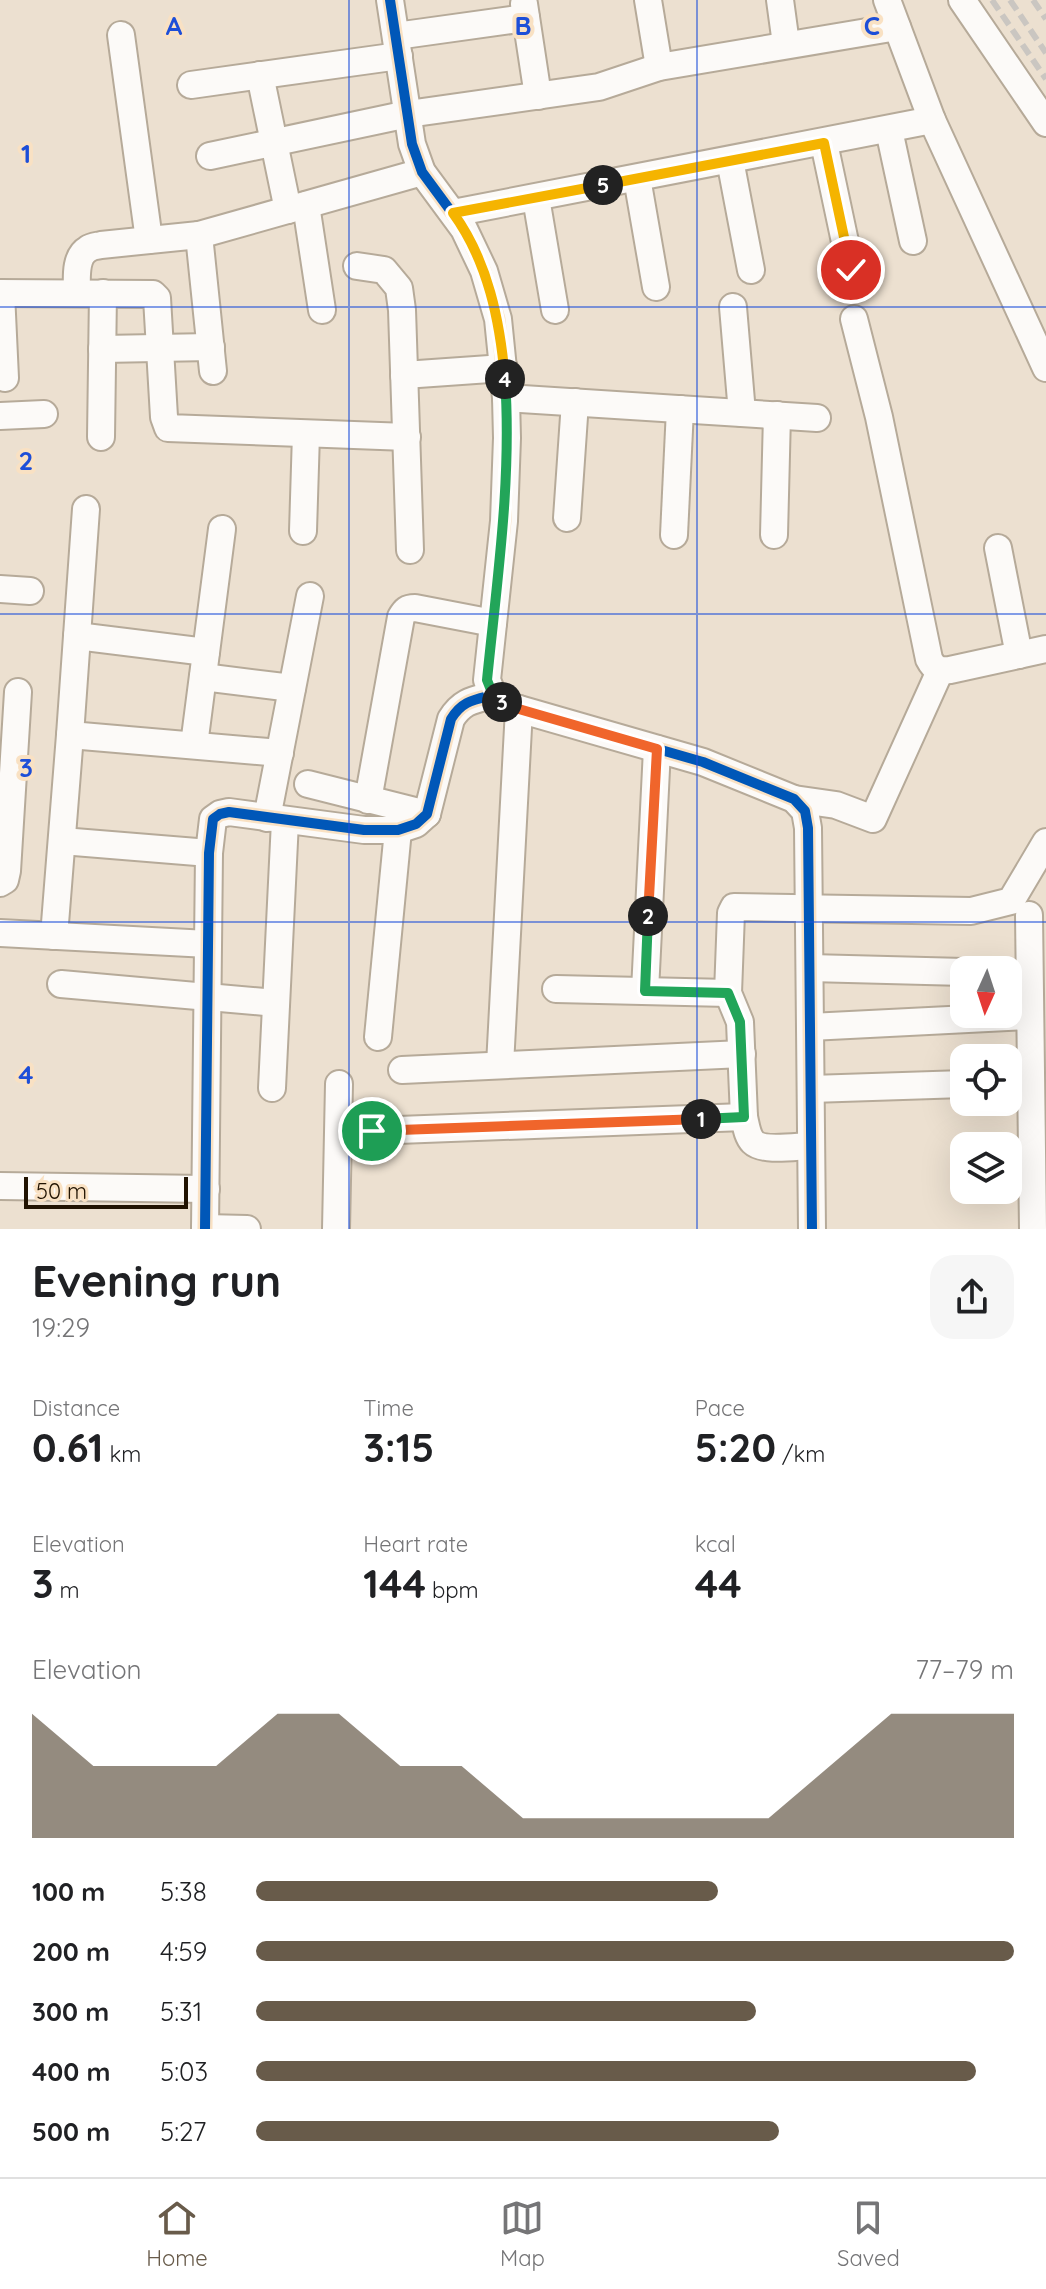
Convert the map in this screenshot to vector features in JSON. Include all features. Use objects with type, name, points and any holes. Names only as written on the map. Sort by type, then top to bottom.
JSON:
[{"type":"street","points":[[390,0],[412,144],[422,172],[464,229],[484,271],[498,319],[506,398],[504,521],[487,680],[493,695],[505,705],[703,762],[794,799],[836,805],[873,819],[940,671]]},
{"type":"street","points":[[648,0],[659,67]]},
{"type":"street","points":[[780,0],[786,44]]},
{"type":"street","points":[[887,0],[932,120],[1046,368]]},
{"type":"street","points":[[962,0],[1046,123]]},
{"type":"street","points":[[191,85],[260,75],[398,46],[525,9],[538,96]]},
{"type":"street","points":[[210,156],[408,114],[610,85],[659,67],[897,27]]},
{"type":"street","points":[[121,35],[149,240]]},
{"type":"street","points":[[260,75],[274,142],[297,207],[322,310]]},
{"type":"street","points":[[453,213],[932,120]]},
{"type":"street","points":[[889,130],[913,241]]},
{"type":"street","points":[[824,143],[851,270]]},
{"type":"street","points":[[730,160],[751,270]]},
{"type":"street","points":[[101,437],[102,349],[90,293],[77,268],[88,249],[199,235],[422,172]]},
{"type":"street","points":[[637,178],[656,287]]},
{"type":"street","points":[[536,198],[555,310]]},
{"type":"street","points":[[102,349],[160,348],[212,359],[199,235]]},
{"type":"street","points":[[357,266],[384,270],[399,288],[410,550]]},
{"type":"street","points":[[5,378],[0,293],[153,294],[157,298],[164,417],[168,428],[407,437]]},
{"type":"street","points":[[733,307],[742,413]]},
{"type":"street","points":[[854,319],[879,417],[932,666],[940,671],[950,670],[1046,649]]},
{"type":"street","points":[[404,375],[504,368]]},
{"type":"street","points":[[506,398],[817,418]]},
{"type":"street","points":[[567,518],[575,402]]},
{"type":"street","points":[[674,535],[680,409]]},
{"type":"street","points":[[0,416],[44,414]]},
{"type":"street","points":[[774,535],[777,415]]},
{"type":"street","points":[[303,531],[306,434]]},
{"type":"street","points":[[54,936],[86,509]]},
{"type":"street","points":[[194,745],[222,529]]},
{"type":"street","points":[[998,548],[1019,655]]},
{"type":"street","points":[[0,589],[30,591]]},
{"type":"street","points":[[272,1088],[276,1003],[276,819],[280,753],[310,596]]},
{"type":"street","points":[[368,800],[404,611],[415,608],[493,623]]},
{"type":"street","points":[[77,636],[205,664],[292,688]]},
{"type":"street","points":[[0,883],[5,880],[7,871],[18,692]]},
{"type":"street","points":[[247,1229],[205,1228],[209,853],[213,819],[229,812],[364,830],[398,830],[416,824],[427,814],[451,719],[458,708],[471,700],[493,695]]},
{"type":"street","points":[[500,1065],[519,709]]},
{"type":"street","points":[[70,735],[280,753]]},
{"type":"street","points":[[645,991],[657,749]]},
{"type":"street","points":[[308,784],[427,814]]},
{"type":"street","points":[[794,799],[805,811],[808,828],[812,1229]]},
{"type":"street","points":[[378,1037],[398,830]]},
{"type":"street","points":[[62,841],[209,853]]},
{"type":"street","points":[[1022,956],[1046,842]]},
{"type":"street","points":[[811,1146],[764,1147],[753,1143],[747,1133],[740,1022],[728,993],[731,913],[734,907],[1029,914]]},
{"type":"street","points":[[0,933],[208,944]]},
{"type":"street","points":[[810,968],[950,972]]},
{"type":"street","points":[[61,984],[276,1003]]},
{"type":"street","points":[[1022,985],[1030,1016],[1028,1083],[1033,1229]]},
{"type":"street","points":[[556,989],[728,993]]},
{"type":"street","points":[[810,1027],[1030,1016]]},
{"type":"street","points":[[402,1070],[742,1054]]},
{"type":"street","points":[[336,1229],[339,1084]]},
{"type":"street","points":[[811,1089],[950,1084]]},
{"type":"street","points":[[372,1131],[744,1117]]},
{"type":"street","points":[[0,1186],[206,1189]]},
{"type":"railway","points":[[992,0],[1046,79]]},
{"type":"railway","points":[[1010,0],[1046,53]]},
{"type":"railway","points":[[1033,0],[1046,19]]},
{"type":"cycle path","points":[[390,0],[412,144],[422,172],[464,229],[484,271],[498,319],[507,438],[504,521],[487,680],[493,695],[505,705],[703,762],[794,799],[805,811],[808,828],[812,1229]]},
{"type":"cycle path","points":[[205,1229],[209,853],[213,819],[229,812],[364,830],[398,830],[416,824],[427,814],[451,719],[464,705],[493,695]]},
{"type":"route","points":[[372,1131],[744,1117],[740,1022],[728,993],[645,991],[657,749],[505,705],[493,695],[487,680],[504,521],[507,438],[504,368],[498,319],[484,271],[453,213],[824,143],[851,270]]}]
